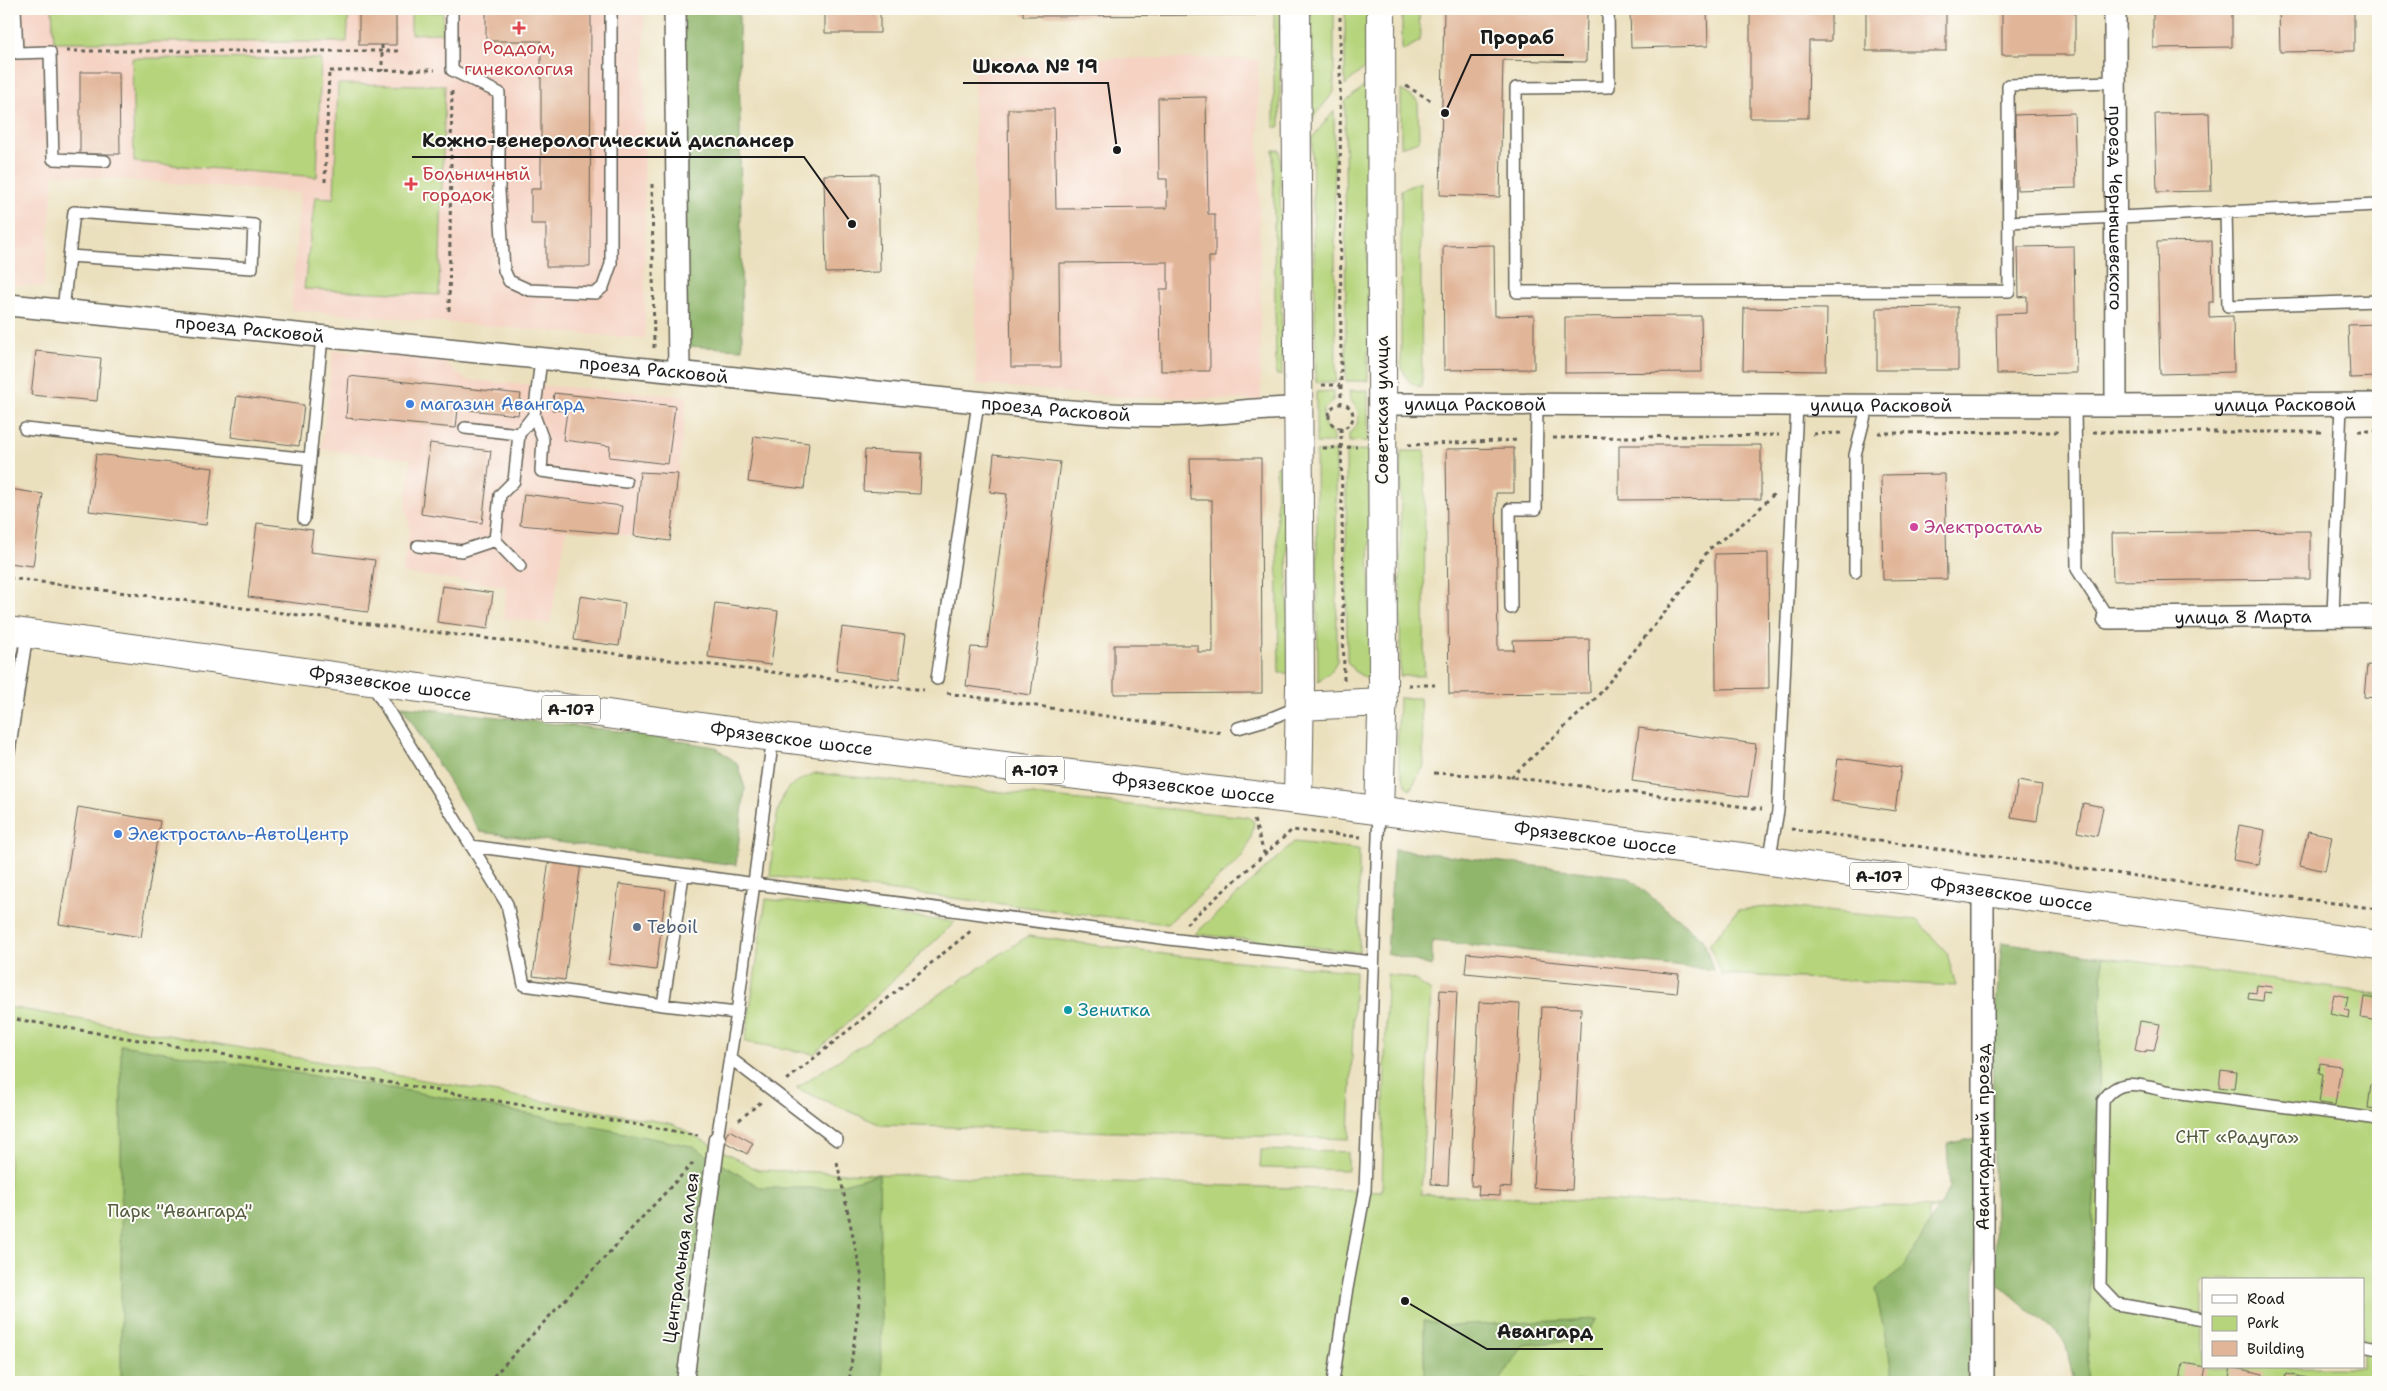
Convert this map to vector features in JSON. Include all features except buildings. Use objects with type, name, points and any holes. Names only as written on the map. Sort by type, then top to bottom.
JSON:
[{"type":"main road","points":[[1296,9],[1300,706],[1298,800]]},
{"type":"main road","name":"Советская улица","points":[[1380,811],[1383,404],[1381,9]]},
{"type":"main road","name":"Фрязевское шоссе","points":[[16,632],[773,737],[1298,800],[1769,861],[2378,945]]},
{"type":"main road","points":[[1300,706],[1382,702]]},
{"type":"street","points":[[675,9],[679,371]]},
{"type":"street","name":"проезд Чернышевского","points":[[2115,9],[2114,218],[2116,406]]},
{"type":"street","name":"проезд Расковой","points":[[9,305],[541,360],[679,371],[978,403],[1122,415],[1185,415],[1267,408],[1298,408]]},
{"type":"street","name":"улица Расковой","points":[[1383,404],[2075,406],[2378,404]]},
{"type":"street","name":"улица 8 Марта","points":[[2108,618],[2378,616]]},
{"type":"street","name":"Авангардный проезд","points":[[1983,891],[1983,1382]]},
{"type":"street","name":"Центральная аллея","points":[[685,1382],[710,1137]]},
{"type":"lane","points":[[14,9],[12,35],[17,53],[50,52],[53,159],[105,161]]},
{"type":"lane","points":[[452,9],[452,70],[499,93],[499,190],[504,270],[509,280],[529,290],[596,293],[602,287],[611,264],[611,9]]},
{"type":"lane","points":[[1608,9],[1609,87],[1516,88],[1517,292],[2009,291],[2008,85],[2114,82]]},
{"type":"lane","points":[[2009,222],[2378,205]]},
{"type":"lane","points":[[2226,211],[2228,306],[2378,301]]},
{"type":"lane","points":[[63,310],[69,256],[74,212],[254,225],[252,268],[69,256]]},
{"type":"lane","points":[[304,519],[322,337]]},
{"type":"lane","points":[[541,360],[534,415],[544,440],[541,472],[626,482]]},
{"type":"lane","points":[[937,680],[978,403]]},
{"type":"lane","points":[[1512,608],[1510,509],[1536,509],[1537,403]]},
{"type":"lane","points":[[1855,572],[1855,455],[1868,404]]},
{"type":"lane","points":[[2334,615],[2341,404]]},
{"type":"lane","points":[[1769,861],[1778,811],[1797,405]]},
{"type":"lane","points":[[2075,406],[2077,569],[2108,618]]},
{"type":"lane","points":[[494,540],[500,495],[514,480],[519,434],[534,415]]},
{"type":"lane","points":[[465,428],[519,434]]},
{"type":"lane","points":[[26,429],[310,459]]},
{"type":"lane","points":[[418,546],[462,551],[494,540]]},
{"type":"lane","points":[[494,540],[520,566]]},
{"type":"lane","points":[[9,669],[16,632]]},
{"type":"lane","points":[[9,752],[16,632]]},
{"type":"lane","points":[[370,681],[507,904],[524,985],[663,1005],[737,1013]]},
{"type":"lane","points":[[1233,731],[1300,706]]},
{"type":"lane","points":[[710,1137],[730,1058],[773,737]]},
{"type":"lane","points":[[1333,1382],[1346,1294],[1365,1190],[1380,811]]},
{"type":"lane","points":[[471,846],[683,876],[1373,962]]},
{"type":"lane","points":[[663,1005],[683,876]]},
{"type":"lane","points":[[730,1058],[837,1140]]},
{"type":"lane","points":[[2202,1319],[2117,1304],[2100,1286],[2103,1102],[2110,1090],[2125,1084],[2142,1085],[2166,1091],[2378,1119]]},
{"type":"lane","points":[[2364,1345],[2378,1348]]},
{"type":"path","points":[[1340,9],[1340,404]]},
{"type":"path","points":[[382,45],[382,71]]},
{"type":"path","points":[[50,52],[71,50],[399,51]]},
{"type":"path","points":[[325,182],[329,71],[452,70],[449,311]]},
{"type":"path","points":[[652,174],[654,369]]},
{"type":"path","points":[[1340,404],[1351,408],[1354,417],[1349,425],[1341,428],[1332,424],[1329,416],[1332,408],[1340,404]]},
{"type":"path","points":[[1341,428],[1344,685]]},
{"type":"path","points":[[1298,448],[1536,439],[1860,433],[2378,431]]},
{"type":"path","points":[[1511,777],[1597,697],[1690,582],[1708,550],[1751,517],[1772,498],[1777,490]]},
{"type":"path","points":[[9,578],[424,631],[931,691]]},
{"type":"path","points":[[940,692],[1233,731]]},
{"type":"path","points":[[1434,773],[1511,777],[1778,811]]},
{"type":"path","points":[[1253,814],[1264,853]]},
{"type":"path","points":[[1776,827],[2378,909]]},
{"type":"path","points":[[1170,938],[1292,830],[1378,838]]},
{"type":"path","points":[[9,1018],[710,1137],[772,1092],[990,915]]},
{"type":"path","points":[[488,1382],[699,1157]]},
{"type":"path","points":[[837,1162],[862,1278],[849,1382]]},
{"type":"shaded area","name":"Больничный городок","points":[[9,9],[644,9],[645,339],[291,310],[300,193],[54,174],[44,287],[9,284]]},
{"type":"shaded area","points":[[974,57],[1258,59],[1261,400],[1107,396],[976,384]]},
{"type":"shaded area","points":[[333,350],[441,359],[466,380],[687,396],[670,541],[567,528],[550,624],[503,618],[506,586],[402,573],[410,528],[406,510],[411,459],[321,449]]},
{"type":"green space","points":[[52,9],[349,9],[347,42],[54,42]]},
{"type":"green space","points":[[683,9],[739,9],[742,349],[686,346]]},
{"type":"green space","points":[[1274,9],[1280,9],[1280,127],[1274,127]]},
{"type":"green space","points":[[1311,9],[1334,9],[1334,92],[1311,120]]},
{"type":"green space","points":[[1345,9],[1368,9],[1367,66],[1345,85]]},
{"type":"green space","points":[[1402,9],[1419,9],[1420,41],[1402,51]]},
{"type":"green space","points":[[411,12],[443,12],[443,33],[411,34]]},
{"type":"green space","points":[[132,58],[321,59],[317,177],[134,162]]},
{"type":"green space","points":[[338,84],[445,85],[439,295],[304,289],[315,197],[334,198]]},
{"type":"green space","points":[[1367,84],[1368,381],[1346,381],[1345,102]]},
{"type":"green space","points":[[1401,90],[1418,101],[1419,141],[1401,147]]},
{"type":"green space","points":[[1334,111],[1336,382],[1316,382],[1312,138]]},
{"type":"green space","points":[[1273,150],[1280,150],[1282,375],[1276,375]]},
{"type":"green space","points":[[1420,182],[1422,387],[1413,384],[1407,379],[1401,363],[1401,190]]},
{"type":"green space","points":[[1368,390],[1368,441],[1349,442],[1349,433],[1356,426],[1358,413],[1357,408],[1350,401],[1349,391]]},
{"type":"green space","points":[[1333,391],[1333,401],[1324,409],[1323,416],[1325,425],[1333,433],[1333,443],[1316,443],[1316,392]]},
{"type":"green space","points":[[1368,450],[1371,669],[1369,680],[1354,671],[1347,661],[1346,451]]},
{"type":"green space","points":[[1336,451],[1337,661],[1331,672],[1318,681],[1316,452]]},
{"type":"green space","points":[[1401,451],[1425,451],[1424,676],[1400,676]]},
{"type":"green space","points":[[1276,466],[1286,466],[1289,673],[1279,673]]},
{"type":"green space","points":[[1399,698],[1420,698],[1424,766],[1410,790],[1404,782],[1399,760]]},
{"type":"green space","points":[[402,706],[627,732],[715,747],[737,763],[745,788],[736,865],[480,832]]},
{"type":"green space","points":[[815,773],[1248,817],[1254,822],[1250,841],[1240,859],[1167,924],[770,876],[777,818],[783,797],[794,784]]},
{"type":"green space","points":[[1294,842],[1359,849],[1359,952],[1195,934]]},
{"type":"green space","points":[[1394,849],[1627,877],[1703,939],[1713,970],[1432,941],[1432,966],[1387,953]]},
{"type":"green space","points":[[766,899],[955,922],[814,1054],[745,1042]]},
{"type":"green space","points":[[1775,906],[1917,920],[1947,953],[1956,986],[1721,974],[1709,945],[1738,910]]},
{"type":"green space","points":[[1028,936],[1179,956],[1355,971],[1349,1139],[881,1125],[796,1088]]},
{"type":"green space","points":[[2002,942],[2103,957],[2087,1382],[2074,1382],[2065,1340],[1996,1282],[1992,1045]]},
{"type":"green space","name":"СНТ «Радуга»","points":[[2103,957],[2378,994],[2378,1382],[2087,1382]]},
{"type":"green space","points":[[1387,974],[1413,979],[1431,991],[1421,1194],[1649,1203],[1948,1207],[1929,1210],[1929,1382],[9,1382],[9,1007],[673,1124],[758,1170],[1382,1191]]},
{"type":"green space","name":"Парк \"Авангард\"","points":[[121,1045],[415,1092],[692,1146],[761,1188],[829,1188],[879,1174],[882,1382],[121,1382]]},
{"type":"green space","points":[[1976,1138],[1974,1382],[1895,1382],[1875,1289],[1904,1267],[1950,1188],[1947,1144]]},
{"type":"green space","points":[[1261,1150],[1348,1152],[1348,1170],[1260,1168]]},
{"type":"green space","points":[[1597,1319],[1583,1340],[1524,1345],[1499,1382],[1424,1382],[1424,1321],[1450,1326]]},
{"type":"place","name":"Роддом, гинекология","points":[[519,28]]},
{"type":"place","name":"Прораб","points":[[1445,113]]},
{"type":"place","name":"Школа № 19","points":[[1117,150]]},
{"type":"place","name":"Больничный городок","points":[[411,184]]},
{"type":"place","name":"Кожно-венерологический диспансер","points":[[852,224]]},
{"type":"place","name":"магазин Авангард","points":[[410,404]]},
{"type":"place","name":"Электросталь","points":[[1914,527]]},
{"type":"place","name":"Электросталь-АвтоЦентр","points":[[118,834]]},
{"type":"place","name":"Teboil","points":[[637,927]]},
{"type":"place","name":"Зенитка","points":[[1068,1010]]},
{"type":"place","name":"Авангард","points":[[1405,1301]]}]
